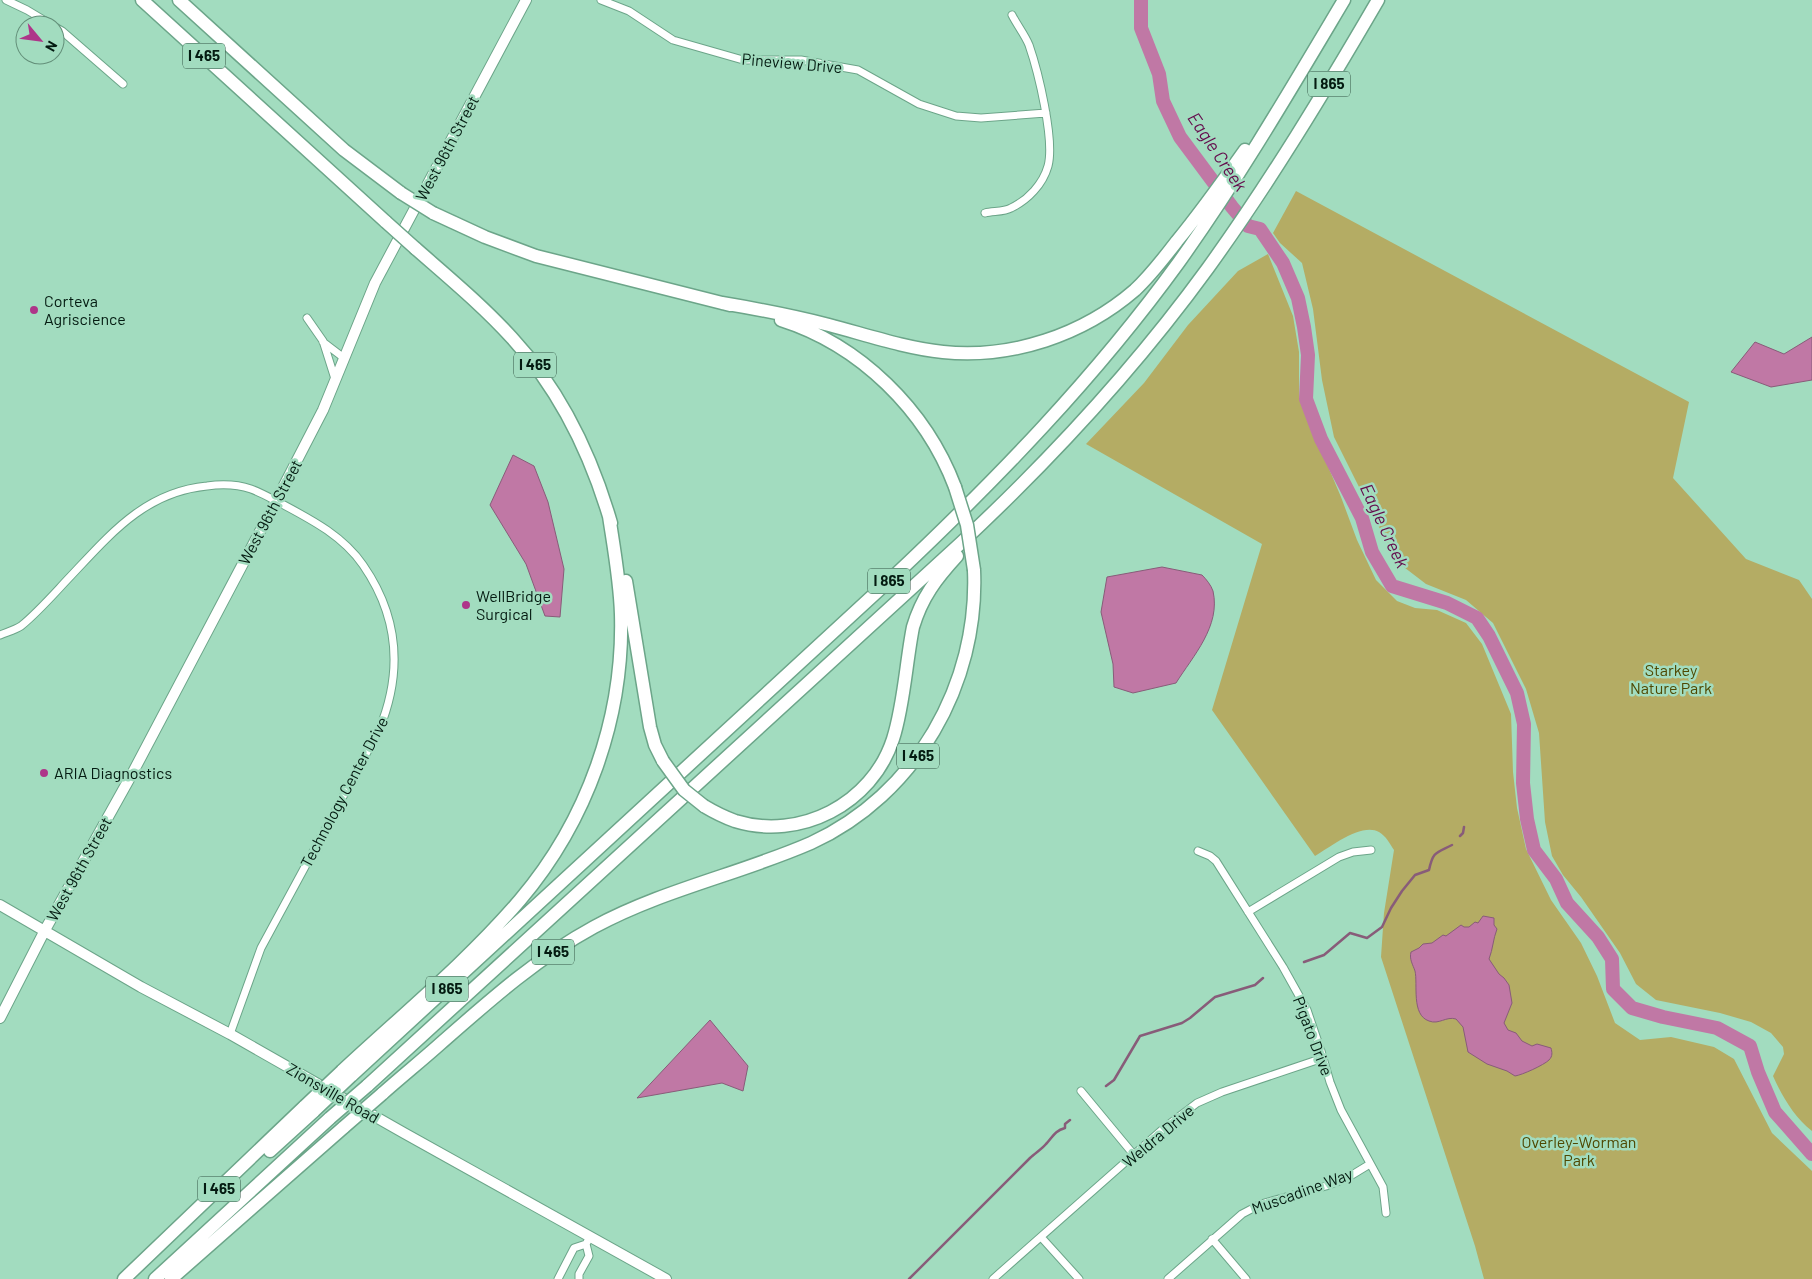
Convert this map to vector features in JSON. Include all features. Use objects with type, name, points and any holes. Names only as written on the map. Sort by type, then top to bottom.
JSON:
[{"type":"highway","name":"I 465","points":[[128,1275],[347,1074],[454,969],[519,901],[555,852],[580,807],[601,754],[615,699],[619,671],[621,615],[618,567],[609,516],[598,480],[582,442],[562,405],[538,369],[497,322],[142,0]]},
{"type":"highway","name":"I 465","points":[[171,1279],[382,1094],[513,982],[543,959],[580,935],[634,909],[811,843],[844,825],[874,803],[899,779],[924,748],[941,720],[965,660],[971,628],[974,592],[974,570],[967,525],[955,487],[938,449],[923,426],[902,400],[868,368],[834,345],[799,328],[722,303],[536,256],[485,237],[433,213],[381,179],[344,150],[180,0]]},
{"type":"highway","name":"I 865","points":[[347,1074],[892,578],[964,510],[1026,447],[1074,394],[1124,333],[1290,91],[1344,0]]},
{"type":"highway","name":"I 865","points":[[155,1279],[1000,506],[1052,452],[1124,373],[1168,320],[1219,252],[1278,167],[1378,0]]},
{"type":"highway","points":[[722,303],[771,311],[930,350],[966,353],[1010,350],[1056,338],[1112,307],[1146,280],[1199,224]]},
{"type":"highway","points":[[609,516],[624,566],[650,727],[662,761],[684,790],[704,806],[726,818],[770,826],[807,822],[832,812],[844,805],[862,789],[884,760],[893,739],[898,718],[913,627],[924,599],[938,576],[1000,506]]},
{"type":"main road","name":"West 96th Street","points":[[0,1018],[45,930],[136,766],[276,501],[323,410],[375,283],[526,0]]},
{"type":"main road","name":"Zionsville Road","points":[[0,905],[141,987],[230,1034],[404,1133],[588,1241],[666,1279]]},
{"type":"street","points":[[6,0],[35,15]]},
{"type":"street","name":"Pineview Drive","points":[[601,0],[629,11],[673,40],[744,60],[801,60],[858,70],[919,104],[956,116],[981,118],[1046,113]]},
{"type":"street","points":[[985,212],[1010,209],[1028,197],[1041,183],[1048,166],[1050,143],[1046,113],[1028,43],[1012,16]]},
{"type":"street","points":[[65,34],[123,84]]},
{"type":"street","points":[[307,318],[323,341],[336,379]]},
{"type":"street","points":[[323,341],[344,358]]},
{"type":"street","name":"Technology Center Drive","points":[[0,635],[20,627],[115,529],[152,501],[190,487],[228,484],[252,489],[326,528],[349,548],[361,562],[378,589],[385,605],[393,637],[394,670],[390,701],[379,730],[261,948],[230,1034]]},
{"type":"street","points":[[1248,912],[1339,857],[1353,852],[1371,850]]},
{"type":"street","name":"Pigato Drive","points":[[1198,851],[1216,861],[1283,967],[1306,1010],[1341,1110],[1383,1187],[1386,1213]]},
{"type":"street","name":"Weldra Drive","points":[[993,1279],[1134,1154],[1197,1103],[1222,1092],[1323,1058]]},
{"type":"street","points":[[1080,1091],[1134,1154]]},
{"type":"street","name":"Muscadine Way","points":[[1168,1279],[1242,1214],[1262,1204],[1326,1186],[1347,1178],[1370,1164]]},
{"type":"street","points":[[1041,1237],[1079,1279]]},
{"type":"street","points":[[1212,1239],[1246,1279]]},
{"type":"street","points":[[558,1279],[574,1248],[588,1241],[589,1256],[579,1274],[579,1279]]},
{"type":"green space","name":"Starkey Nature Park","points":[[1296,191],[1689,402],[1673,478],[1746,559],[1799,580],[1812,599],[1812,1131],[1789,1106],[1773,1076],[1784,1054],[1783,1047],[1771,1033],[1751,1022],[1720,1013],[1656,1000],[1636,984],[1620,953],[1581,897],[1563,875],[1552,856],[1545,822],[1539,733],[1526,689],[1493,623],[1466,600],[1426,584],[1396,561],[1334,437],[1322,380],[1313,309],[1302,263],[1280,243],[1273,233]]},
{"type":"green space","name":"Overley-Worman Park","points":[[1268,254],[1293,316],[1299,352],[1299,398],[1357,540],[1376,580],[1397,601],[1415,608],[1437,610],[1466,623],[1482,644],[1511,714],[1513,772],[1517,808],[1526,849],[1551,900],[1581,943],[1597,976],[1615,1023],[1640,1040],[1671,1037],[1714,1047],[1734,1059],[1772,1133],[1812,1171],[1812,1279],[1484,1279],[1381,957],[1384,913],[1394,850],[1386,838],[1379,832],[1364,830],[1346,837],[1315,856],[1212,710],[1262,544],[1086,444],[1144,383],[1188,325],[1238,271]]},
{"type":"shaded area","points":[[1812,337],[1812,380],[1771,387],[1731,372],[1755,342],[1784,354]]},
{"type":"shaded area","points":[[513,455],[534,466],[548,502],[564,569],[560,617],[545,616],[526,564],[490,505]]},
{"type":"shaded area","points":[[1162,567],[1202,575],[1213,591],[1213,616],[1204,640],[1176,683],[1133,693],[1114,687],[1113,664],[1101,612],[1107,577]]},
{"type":"shaded area","points":[[1483,916],[1494,918],[1494,925],[1497,929],[1489,959],[1509,985],[1512,1003],[1504,1023],[1508,1030],[1516,1033],[1522,1041],[1532,1046],[1537,1044],[1551,1048],[1552,1051],[1549,1060],[1533,1070],[1515,1076],[1487,1064],[1468,1052],[1463,1027],[1456,1019],[1452,1018],[1436,1022],[1429,1021],[1423,1018],[1417,1006],[1416,977],[1411,960],[1411,952],[1423,944],[1432,943],[1443,935],[1446,936],[1461,925],[1469,927],[1475,922],[1478,923]]},
{"type":"shaded area","points":[[710,1020],[748,1066],[743,1091],[722,1083],[637,1098]]},
{"type":"waterway","name":"Eagle Creek","points":[[1141,0],[1141,28],[1159,74],[1163,101],[1180,137],[1248,226],[1260,229],[1283,263],[1298,298],[1308,355],[1306,399],[1321,439],[1362,518],[1372,552],[1392,586],[1447,603],[1477,618],[1489,636],[1517,693],[1524,724],[1523,783],[1527,819],[1534,850],[1556,879],[1567,903],[1598,937],[1612,959],[1613,989],[1632,1008],[1663,1017],[1717,1028],[1750,1046],[1758,1072],[1775,1112],[1812,1154]]},
{"type":"waterway","points":[[1460,836],[1463,833],[1464,827]]},
{"type":"waterway","points":[[1304,962],[1324,955],[1350,933],[1367,938],[1382,927],[1391,908],[1415,875],[1429,870],[1436,853],[1452,845]]},
{"type":"waterway","points":[[1106,1086],[1114,1080],[1140,1036],[1182,1023],[1215,997],[1255,985],[1263,978]]},
{"type":"waterway","points":[[909,1279],[1030,1158],[1056,1133],[1065,1128],[1065,1124],[1070,1120]]},
{"type":"place","name":"Corteva Agriscience","points":[[34,310]]},
{"type":"place","name":"WellBridge Surgical","points":[[466,605]]},
{"type":"place","name":"ARIA Diagnostics","points":[[44,773]]}]
